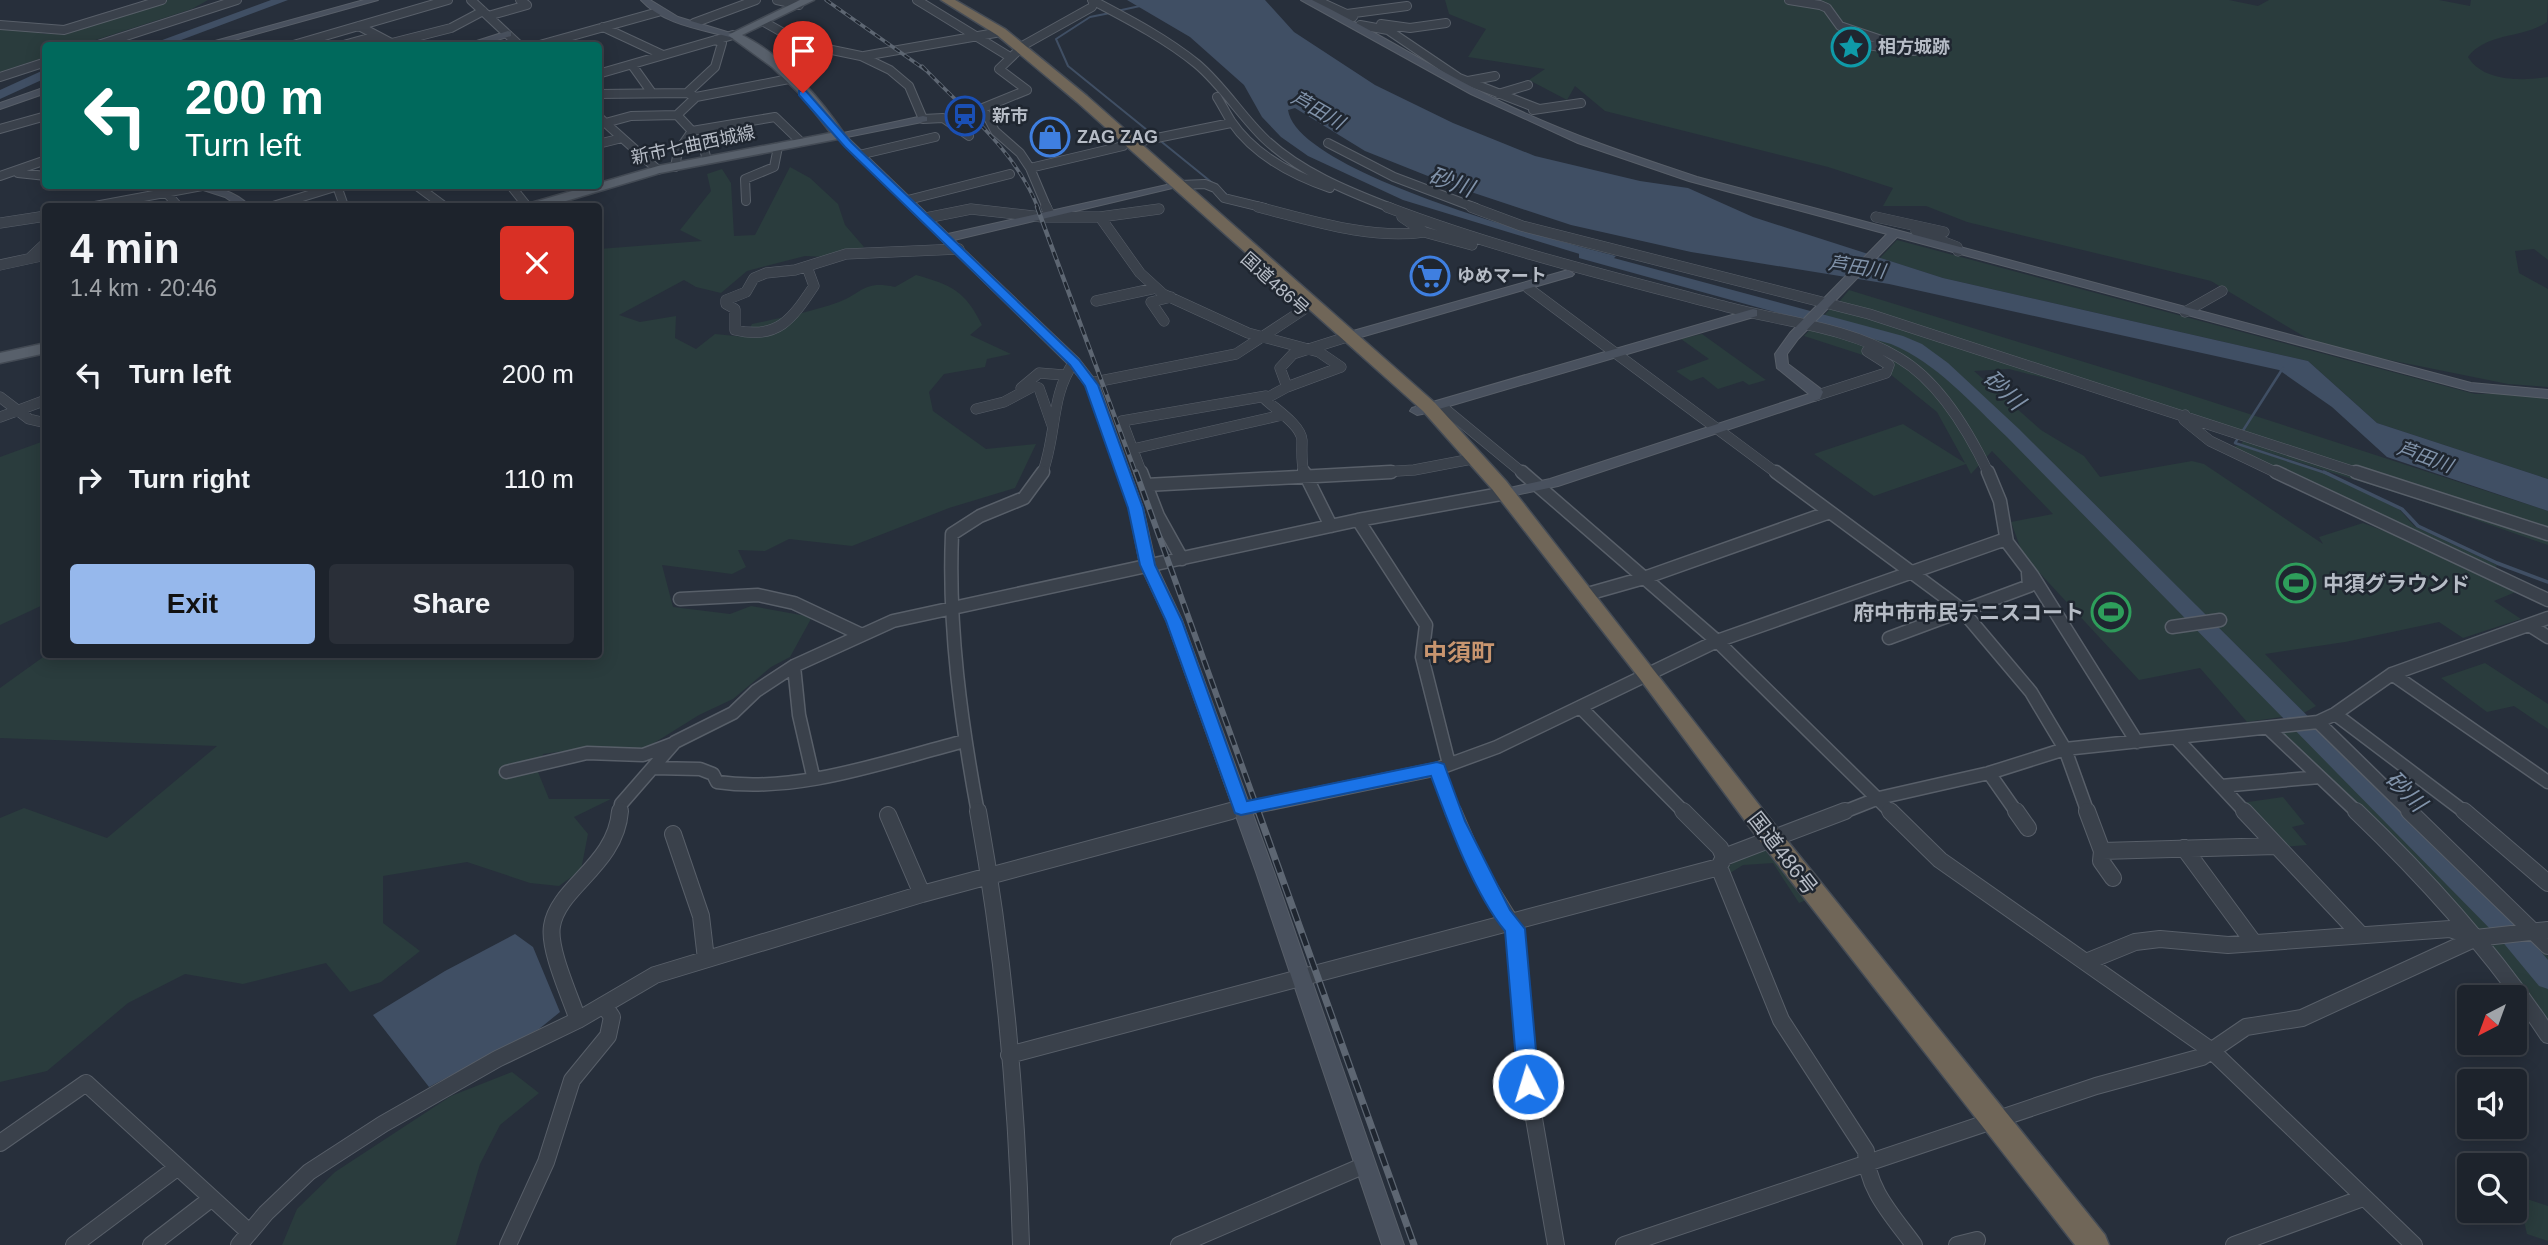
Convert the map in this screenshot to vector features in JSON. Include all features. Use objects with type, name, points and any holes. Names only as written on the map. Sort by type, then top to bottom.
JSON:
[{"type":"highway","name":"国道486号","points":[[947,0],[1022,48],[1083,99],[1127,145],[1477,458],[1648,674],[1772,839],[2094,1245]]},
{"type":"highway","name":"国道486号","points":[[1174,187],[1303,310],[1343,338]]},
{"type":"main road","points":[[733,35],[804,3]]},
{"type":"main road","points":[[733,35],[749,43],[789,79],[830,120],[839,135]]},
{"type":"main road","name":"新市七曲西城線","points":[[602,187],[658,170],[839,135]]},
{"type":"main road","name":"新市七曲西城線","points":[[546,203],[594,189]]},
{"type":"main road","points":[[0,358],[42,349]]},
{"type":"street","points":[[0,25],[64,30],[162,0]]},
{"type":"street","points":[[107,42],[237,0]]},
{"type":"street","points":[[215,42],[374,0]]},
{"type":"street","points":[[304,42],[448,0]]},
{"type":"street","points":[[471,0],[516,42]]},
{"type":"street","points":[[396,42],[451,28],[486,13],[527,5],[520,0]]},
{"type":"street","points":[[694,23],[756,0]]},
{"type":"street","points":[[777,0],[804,3]]},
{"type":"street","points":[[917,0],[1010,57]]},
{"type":"street","points":[[1083,0],[1107,6],[1157,36],[1202,69],[1254,131],[1287,157],[1331,182],[1402,212],[1527,255],[1753,313],[1807,323],[1885,351],[1917,371],[1945,402],[1973,446],[1998,495],[2006,539],[2031,573],[2100,689],[2137,742]]},
{"type":"street","points":[[1305,0],[1416,46],[1468,81],[1539,110]]},
{"type":"street","points":[[1316,0],[1347,14],[1443,75],[1517,113],[1597,147],[1693,179],[1893,235],[2471,387],[2548,394]]},
{"type":"street","points":[[1789,0],[1820,5],[1827,8],[1840,26],[1914,51],[1866,45]]},
{"type":"street","points":[[649,1],[658,12]]},
{"type":"street","points":[[1046,216],[1030,168],[1020,153],[995,131],[983,108],[1027,90],[999,69],[1010,57],[1024,45],[1092,3]]},
{"type":"street","points":[[1092,3],[1181,59],[1204,80],[1224,105],[1231,122],[1269,159],[1310,181],[1494,251]]},
{"type":"street","points":[[1347,14],[1405,3],[1411,17],[1427,26]]},
{"type":"street","points":[[550,42],[658,12],[733,35]]},
{"type":"street","points":[[764,22],[816,49],[860,56],[1001,33]]},
{"type":"street","points":[[1362,23],[1401,28],[1446,23]]},
{"type":"street","points":[[359,26],[385,42]]},
{"type":"street","points":[[603,27],[663,55]]},
{"type":"street","points":[[479,42],[508,34]]},
{"type":"street","points":[[602,73],[733,35]]},
{"type":"street","points":[[354,42],[376,36]]},
{"type":"street","points":[[225,39],[229,42]]},
{"type":"street","points":[[677,115],[715,67],[722,43],[716,40]]},
{"type":"street","points":[[860,56],[901,77],[909,86],[923,119]]},
{"type":"street","points":[[0,77],[42,63]]},
{"type":"street","points":[[632,65],[652,93]]},
{"type":"street","points":[[1468,81],[1496,76]]},
{"type":"street","points":[[602,94],[691,95],[789,79]]},
{"type":"street","points":[[1498,94],[1528,85]]},
{"type":"street","points":[[1,107],[42,92]]},
{"type":"street","points":[[1517,113],[1581,103]]},
{"type":"street","points":[[602,121],[631,116],[677,115]]},
{"type":"street","points":[[677,115],[690,135],[704,149],[707,160]]},
{"type":"street","points":[[0,129],[42,117]]},
{"type":"street","points":[[675,167],[678,151],[690,135],[775,117],[801,142]]},
{"type":"street","points":[[839,135],[923,119],[943,118],[968,136]]},
{"type":"street","points":[[602,122],[658,170]]},
{"type":"street","points":[[1030,168],[1231,122]]},
{"type":"street","points":[[839,135],[1074,362],[1090,383],[1136,508],[1148,565],[1174,621],[1301,976],[1393,1245]]},
{"type":"street","points":[[859,155],[934,136]]},
{"type":"street","points":[[602,143],[622,138]]},
{"type":"street","points":[[1328,144],[1394,177],[1522,226],[1704,274],[1828,302],[2548,534]]},
{"type":"street","points":[[746,201],[745,179],[774,167],[778,147]]},
{"type":"street","points":[[12,173],[42,162]]},
{"type":"street","points":[[0,174],[42,176]]},
{"type":"street","points":[[908,200],[1010,174]]},
{"type":"street","points":[[947,238],[1174,187],[1207,183],[1215,187],[1224,198],[1323,223],[1404,235],[1424,232]]},
{"type":"street","points":[[107,203],[163,189],[175,203]]},
{"type":"street","points":[[208,189],[229,195],[241,203]]},
{"type":"street","points":[[283,203],[328,189]]},
{"type":"street","points":[[421,189],[439,203]]},
{"type":"street","points":[[513,189],[525,203]]},
{"type":"street","points":[[926,218],[971,209],[1046,216],[1100,217],[1159,209]]},
{"type":"street","points":[[0,223],[42,217]]},
{"type":"street","points":[[1100,217],[1156,288],[1248,333],[1306,344],[1332,358],[1341,367],[1266,396],[1122,421],[1158,516],[1182,559]]},
{"type":"street","points":[[1876,217],[1921,224],[1944,232]]},
{"type":"street","points":[[1402,218],[1424,232],[1494,251],[1527,255],[1568,274],[1619,278]]},
{"type":"street","points":[[1921,224],[1915,230],[1920,234],[1957,247],[1958,251]]},
{"type":"street","points":[[1815,396],[1816,392],[1782,365],[1781,354],[1807,323],[1893,235]]},
{"type":"street","points":[[29,258],[42,247]]},
{"type":"street","points":[[807,267],[814,286],[792,320],[766,333],[735,330],[735,309],[726,304],[726,300],[746,292],[754,278],[807,267],[846,254],[959,249]]},
{"type":"street","points":[[0,265],[42,256]]},
{"type":"street","points":[[1287,387],[1280,368],[1293,354],[1528,288],[1568,274]]},
{"type":"street","points":[[1096,301],[1156,288]]},
{"type":"street","points":[[1528,288],[1961,609],[2031,692],[2065,749],[2102,851],[2101,861],[2113,878]]},
{"type":"street","points":[[2185,313],[2222,291]]},
{"type":"street","points":[[1164,321],[1151,302],[1171,297]]},
{"type":"street","points":[[1090,383],[1236,355],[1267,337],[1303,310]]},
{"type":"street","points":[[1423,409],[1753,313]]},
{"type":"street","points":[[506,772],[587,753],[643,755],[733,713],[756,691],[794,666],[893,621],[953,610],[1011,593],[1358,520],[1539,486],[1886,373],[1889,365],[1874,354],[1807,323]]},
{"type":"street","points":[[1021,1245],[1009,1055],[992,878],[965,741],[953,610],[952,534],[981,515],[1029,495],[1048,462],[1064,375],[1074,362]]},
{"type":"street","points":[[1020,393],[1019,390],[1039,373],[1064,375]]},
{"type":"street","points":[[976,410],[1004,402],[1034,386],[1039,388],[1053,425]]},
{"type":"street","points":[[1266,396],[1265,399],[1302,439],[1298,451],[1304,475],[1331,526]]},
{"type":"street","points":[[0,397],[29,419],[42,422]]},
{"type":"street","points":[[0,417],[42,401]]},
{"type":"street","points":[[1423,409],[1444,408],[1539,486],[1717,641],[1940,860],[2212,1051],[2414,1245]]},
{"type":"street","points":[[1133,449],[1282,415]]},
{"type":"street","points":[[2184,418],[2548,540]]},
{"type":"street","points":[[2184,418],[2210,441],[2269,471],[2323,492],[2548,600]]},
{"type":"street","points":[[1146,485],[1304,475],[1376,475],[1444,468],[1477,458]]},
{"type":"street","points":[[1584,596],[1644,578],[1830,512]]},
{"type":"street","points":[[1358,520],[1426,625],[1427,634],[1422,657],[1456,821],[1502,914],[1515,929],[1528,1084],[1556,1245]]},
{"type":"street","points":[[0,1143],[86,1083],[212,1198],[244,1239],[309,1172],[497,1059],[578,1020],[655,975],[922,894],[992,878],[1241,808],[1443,766],[1497,747],[1717,641],[2006,539]]},
{"type":"street","points":[[1889,638],[1961,609],[2029,586],[2026,574],[2031,573]]},
{"type":"street","points":[[680,598],[758,595],[794,603],[862,635]]},
{"type":"street","points":[[1009,1055],[1510,922],[1722,862],[1772,839],[1879,798],[1989,773],[2065,749],[2318,722],[2335,714],[2392,674],[2548,618]]},
{"type":"street","points":[[2172,627],[2220,620]]},
{"type":"street","points":[[2529,625],[2548,637]]},
{"type":"street","points":[[794,666],[799,715],[813,776]]},
{"type":"street","points":[[2392,674],[2548,782]]},
{"type":"street","points":[[1581,708],[1720,848],[1722,862],[1781,1020],[1866,1151],[1864,1166],[1870,1180],[1914,1245]]},
{"type":"street","points":[[2335,714],[2449,799],[2548,883]]},
{"type":"street","points":[[2318,722],[2539,932],[2548,946]]},
{"type":"street","points":[[2268,729],[2417,872],[2502,967],[2548,1035]]},
{"type":"street","points":[[2176,738],[2360,934]]},
{"type":"street","points":[[653,768],[700,769],[713,774],[717,782],[730,786],[773,785],[965,741]]},
{"type":"street","points":[[578,1020],[554,946],[552,925],[562,905],[602,858],[619,830],[621,804],[675,742]]},
{"type":"street","points":[[1989,773],[2028,828]]},
{"type":"street","points":[[2221,786],[2319,777]]},
{"type":"street","points":[[888,815],[922,894]]},
{"type":"street","points":[[673,834],[701,916],[706,959]]},
{"type":"street","points":[[2102,851],[2276,845]]},
{"type":"street","points":[[2184,848],[2254,943]]},
{"type":"street","points":[[2086,962],[2135,942],[2160,939],[2228,945],[2450,929],[2476,938]]},
{"type":"street","points":[[1623,1245],[1996,1122],[2096,1086],[2202,1058],[2246,1027],[2302,1018],[2476,938],[2539,932]]},
{"type":"street","points":[[508,1245],[546,1162],[572,1080],[608,1036],[612,1017],[604,1005]]},
{"type":"street","points":[[1180,1245],[1365,1165]]},
{"type":"street","points":[[74,1245],[178,1167]]},
{"type":"street","points":[[151,1245],[212,1198]]},
{"type":"street","points":[[2234,1245],[2363,1198]]},
{"type":"street","points":[[1956,1245],[1977,1240]]},
{"type":"shaded area","points":[[167,0],[208,0],[192,9],[89,42],[42,42],[42,58],[0,72],[0,21],[44,34],[59,33]]},
{"type":"shaded area","points":[[1445,0],[2229,0],[2258,6],[2269,0],[2439,0],[2470,6],[2471,0],[2548,0],[2547,22],[2527,31],[2485,43],[2468,57],[2483,71],[2504,78],[2548,77],[2548,260],[2534,249],[2515,251],[2519,273],[2548,289],[2548,387],[2508,384],[2320,346],[2211,281],[1967,222],[1926,206],[1883,206],[1893,188],[1828,167],[1605,111],[1575,86],[1567,100],[1529,80],[1545,69],[1468,57],[1486,29],[1449,14]]},
{"type":"shaded area","points":[[790,167],[810,178],[838,204],[845,225],[864,247],[827,257],[805,256],[747,271],[721,293],[696,287],[684,280],[619,315],[640,322],[676,316],[675,338],[696,349],[715,334],[745,337],[752,324],[828,306],[870,286],[895,287],[916,275],[939,282],[963,297],[976,314],[982,325],[970,335],[1011,354],[987,359],[985,367],[944,374],[929,392],[933,411],[986,449],[1036,444],[1015,488],[949,508],[852,546],[789,539],[765,551],[738,550],[746,567],[732,574],[662,565],[673,607],[730,614],[751,606],[812,617],[790,657],[771,667],[733,699],[699,715],[646,748],[587,748],[543,754],[538,772],[549,799],[611,799],[574,817],[588,834],[581,870],[559,886],[530,883],[467,862],[383,876],[383,923],[420,951],[381,982],[350,992],[326,963],[243,984],[185,974],[128,1003],[47,1071],[0,1082],[0,818],[24,808],[107,838],[217,746],[0,738],[0,688],[42,658],[602,658],[602,249],[702,241],[680,230],[711,191],[707,174],[722,169],[731,183],[734,236],[755,235]]},
{"type":"shaded area","points":[[1897,240],[2475,394],[2527,393],[2548,397],[2548,479],[2377,423],[2308,361],[1943,278],[1880,258]]},
{"type":"shaded area","points":[[1849,290],[2169,388],[2548,511],[2548,531],[1839,302]]},
{"type":"shaded area","points":[[1833,306],[2107,394],[2009,369],[1974,371],[2041,430],[2084,456],[2100,477],[2192,461],[2204,464],[2323,544],[2319,537],[2363,523],[2418,544],[2518,591],[2494,601],[2521,619],[2463,638],[2439,622],[2345,642],[2265,654],[2316,706],[2302,714],[2247,722],[2200,668],[2139,680],[2023,555],[2011,522],[2053,514],[1992,451],[1971,474],[1966,464],[1874,496],[1814,454],[1903,424],[1965,463],[1937,412],[1869,357],[1804,336]]},
{"type":"shaded area","points":[[1702,334],[1766,380],[1749,385],[1743,381],[1718,389],[1703,377],[1691,381],[1676,371],[1709,359],[1681,339]]},
{"type":"shaded area","points":[[2246,437],[2548,536],[2548,545],[2413,498],[2241,444]]},
{"type":"shaded area","points":[[42,442],[42,605],[0,625],[0,457]]},
{"type":"shaded area","points":[[2238,445],[2332,475],[2400,510],[2414,526],[2497,565],[2493,572],[2232,448]]},
{"type":"shaded area","points":[[2485,663],[2548,704],[2548,729],[2514,706],[2487,712],[2441,678]]},
{"type":"shaded area","points":[[2317,726],[2521,926],[2474,931],[2276,732]]},
{"type":"shaded area","points":[[2283,797],[2305,824],[2292,827],[2307,845],[2282,847],[2241,803]]},
{"type":"shaded area","points":[[1765,848],[1806,900],[1799,903],[1773,863],[1743,865],[1727,875],[1725,870],[1739,857]]},
{"type":"shaded area","points":[[2533,939],[2548,957],[2548,1028],[2527,1000],[2527,985],[2516,985],[2485,944]]},
{"type":"shaded area","points":[[512,1072],[539,1093],[500,1125],[480,1164],[456,1245],[282,1245],[297,1209],[335,1172],[451,1096]]},
{"type":"shaded area","points":[[2527,1199],[2548,1206],[2548,1241],[2527,1234],[2524,1223],[2527,1223]]},
{"type":"water","name":"芦田川","points":[[1127,0],[1265,0],[1294,32],[1375,85],[1453,123],[1535,156],[1640,181],[1688,188],[1753,217],[1943,278],[2308,361],[2377,423],[2548,479],[2548,511],[2387,457],[2332,407],[2279,370],[1889,284],[1691,252],[1571,225],[1453,186],[1365,151],[1295,108],[1288,110],[1302,134],[1335,157],[1380,180],[1488,220],[1616,256],[1609,263],[1403,200],[1308,156],[1281,137],[1262,117],[1244,85],[1190,37]]},
{"type":"water","points":[[515,934],[533,947],[560,1012],[539,1029],[429,1087],[373,1015],[445,971]]},
{"type":"waterway","points":[[163,42],[282,0]]},
{"type":"waterway","points":[[1117,11],[1140,6]]},
{"type":"waterway","points":[[1110,13],[1090,17],[1056,39],[1068,66],[1231,198]]},
{"type":"waterway","points":[[0,95],[42,75]]},
{"type":"waterway","name":"砂川","points":[[1584,255],[1856,327],[1916,348],[1942,367],[2013,433],[2510,933],[2548,979]]},
{"type":"waterway","points":[[2283,368],[2235,443],[2326,473]]},
{"type":"waterway","points":[[2326,473],[2402,509],[2418,526],[2497,563],[2548,582]]},
{"type":"railway","points":[[826,0],[927,71]]},
{"type":"railway","points":[[922,66],[927,71]]},
{"type":"railway","points":[[927,71],[1003,150],[1028,187],[1038,208]]},
{"type":"railway","points":[[1037,207],[1136,474]]},
{"type":"railway","points":[[1136,472],[1259,813]]},
{"type":"railway","points":[[1258,811],[1414,1245]]},
{"type":"place","name":"相方城跡","points":[[1851,47]]},
{"type":"place","name":"新市","points":[[965,116]]},
{"type":"place","name":"ZAG ZAG","points":[[1050,137]]},
{"type":"place","name":"ゆめマート","points":[[1430,276]]},
{"type":"place","name":"中須グラウンド","points":[[2296,583]]},
{"type":"place","name":"府中市市民テニスコート","points":[[2111,612]]},
{"type":"district","name":"中須町","points":[[1459,652]]},
{"type":"route","points":[[803,93],[830,120],[848,145],[1074,362],[1092,385],[1136,508],[1142,547],[1148,565],[1174,621],[1241,808],[1437,769],[1456,821],[1502,914],[1515,929],[1528,1084]]}]
